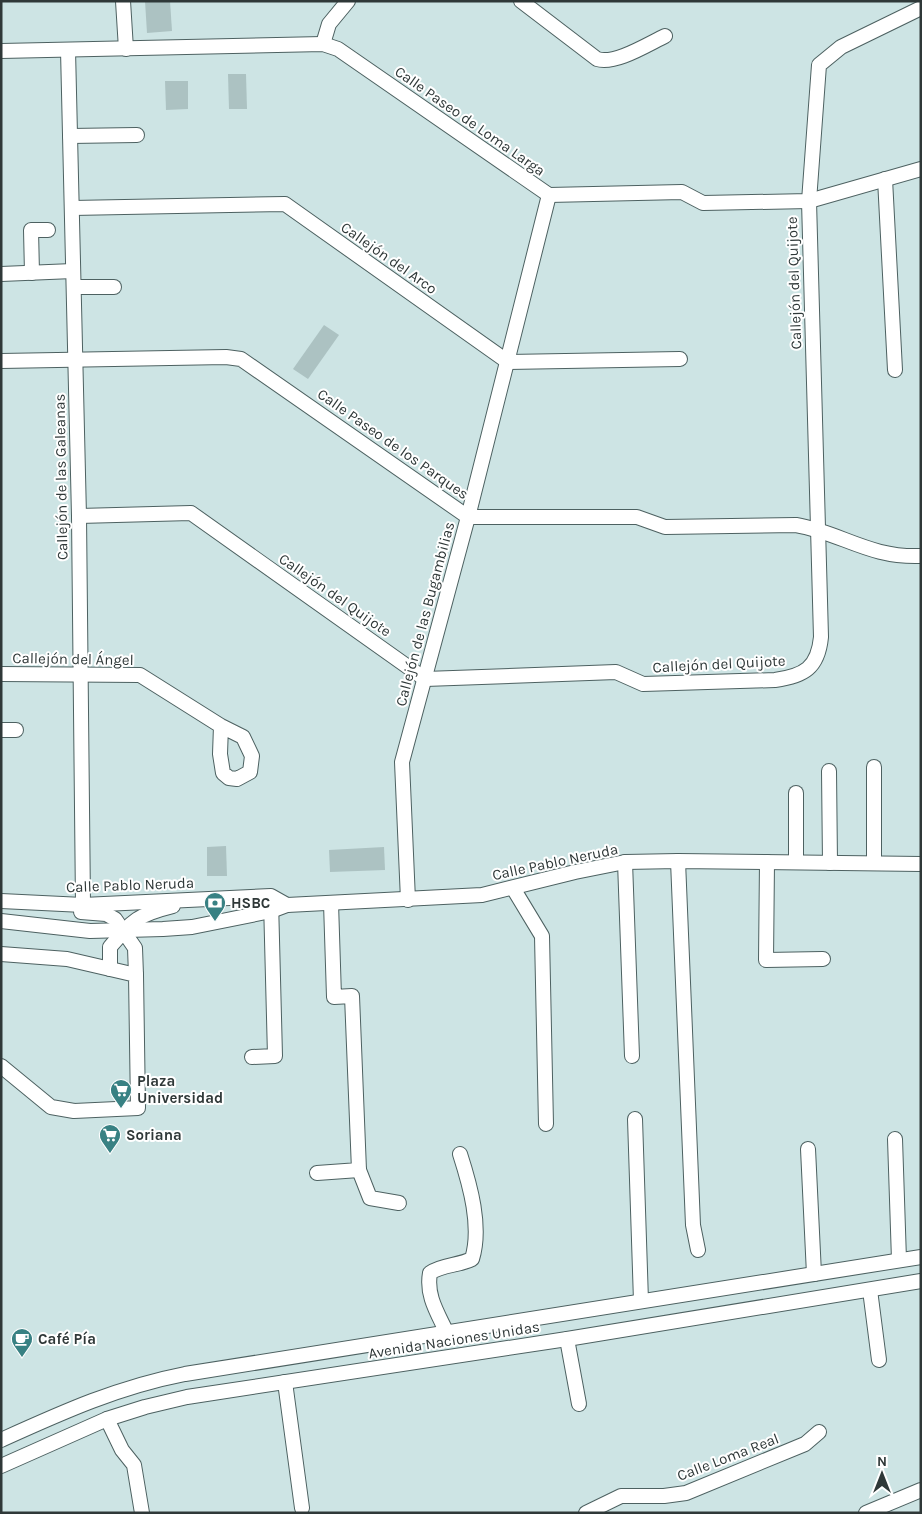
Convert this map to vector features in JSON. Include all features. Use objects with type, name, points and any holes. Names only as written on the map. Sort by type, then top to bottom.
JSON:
[{"type":"street","points":[[123,1],[126,48]]},
{"type":"street","points":[[323,44],[329,24],[348,1]]},
{"type":"street","points":[[521,1],[597,59],[604,62],[614,60],[666,36]]},
{"type":"street","name":"Callejón del Quijote","points":[[79,516],[190,513],[425,679],[616,672],[643,684],[775,680],[792,678],[805,672],[815,661],[820,649],[808,201],[819,65],[841,47],[921,8]]},
{"type":"street","name":"Calle Paseo de Loma Larga","points":[[1,51],[323,44],[338,49],[549,195],[682,192],[703,203],[808,201],[921,169]]},
{"type":"street","name":"Callejón de las Galeanas","points":[[68,50],[79,516],[83,905]]},
{"type":"street","points":[[70,136],[137,135]]},
{"type":"street","points":[[885,179],[895,370]]},
{"type":"street","name":"Callejón de las Bugambilias","points":[[408,900],[402,762],[468,517],[549,195]]},
{"type":"street","name":"Callejón del Arco","points":[[72,208],[285,204],[508,362]]},
{"type":"street","points":[[32,273],[31,230],[48,230]]},
{"type":"street","points":[[1,274],[73,271]]},
{"type":"street","points":[[74,287],[114,287]]},
{"type":"street","name":"Calle Paseo de los Parques","points":[[1,361],[226,357],[242,359],[468,517],[637,517],[665,527],[796,524],[817,528],[871,551],[890,555],[921,556]]},
{"type":"street","points":[[508,362],[680,359]]},
{"type":"street","name":"Callejón del Ángel","points":[[1,674],[140,676],[221,726]]},
{"type":"street","points":[[1,730],[16,730]]},
{"type":"street","points":[[874,768],[874,863]]},
{"type":"street","points":[[830,771],[830,863]]},
{"type":"street","points":[[796,793],[796,862]]},
{"type":"street","points":[[678,861],[693,1225],[698,1250]]},
{"type":"street","points":[[626,862],[632,1056]]},
{"type":"street","name":"Calle Pablo Neruda","points":[[1,921],[55,928],[124,931],[192,926],[271,911],[287,905],[408,900],[482,894],[626,862],[921,864]]},
{"type":"street","points":[[768,862],[766,960],[823,959]]},
{"type":"street","points":[[513,888],[542,936],[546,1124]]},
{"type":"street","points":[[252,1057],[275,1056],[271,896],[287,905]]},
{"type":"street","name":"Calle Pablo Neruda","points":[[1,900],[83,905],[189,898],[271,896]]},
{"type":"street","points":[[110,969],[110,947],[124,931],[143,914],[173,906],[189,898]]},
{"type":"street","points":[[1,1066],[51,1107],[74,1111],[138,1108],[134,948],[115,919],[106,914],[53,910],[28,903]]},
{"type":"street","points":[[331,903],[334,997],[352,996],[359,1170],[370,1198],[400,1203]]},
{"type":"street","points":[[1,954],[67,959],[136,975]]},
{"type":"street","points":[[635,1119],[641,1301]]},
{"type":"street","points":[[895,1139],[899,1260]]},
{"type":"street","points":[[808,1149],[814,1274]]},
{"type":"street","points":[[446,1332],[430,1294],[428,1284],[430,1273],[437,1268],[464,1263],[472,1259],[475,1249],[473,1193],[460,1154]]},
{"type":"street","points":[[317,1173],[359,1170]]},
{"type":"street","name":"Avenida Naciones Unidas","points":[[1,1440],[123,1388],[185,1374],[921,1257]]},
{"type":"street","name":"Avenida Naciones Unidas","points":[[1,1466],[107,1419],[187,1397],[567,1339],[921,1281]]},
{"type":"street","points":[[870,1290],[879,1360]]},
{"type":"street","points":[[567,1339],[579,1404]]},
{"type":"street","points":[[185,1374],[187,1397]]},
{"type":"street","points":[[285,1382],[302,1508]]},
{"type":"street","points":[[107,1419],[122,1450],[134,1465],[139,1484],[142,1513]]},
{"type":"street","name":"Calle Loma Real","points":[[586,1513],[621,1496],[664,1496],[686,1493],[805,1444],[819,1432]]},
{"type":"street","points":[[866,1513],[921,1490]]},
{"type":"building","points":[[145,1],[170,1],[172,31],[147,33]]},
{"type":"building","points":[[228,74],[246,74],[247,109],[229,109]]},
{"type":"building","points":[[165,81],[188,81],[188,109],[166,110]]},
{"type":"building","points":[[324,325],[339,335],[308,379],[293,369]]},
{"type":"building","points":[[226,846],[227,876],[207,876],[207,847]]},
{"type":"building","points":[[384,847],[385,870],[330,872],[329,850]]},
{"type":"place","name":"HSBC","points":[[215,922]]},
{"type":"place","name":"Plaza Universidad","points":[[121,1109]]},
{"type":"place","name":"Soriana","points":[[110,1154]]},
{"type":"place","name":"Café Pía","points":[[22,1358]]}]
